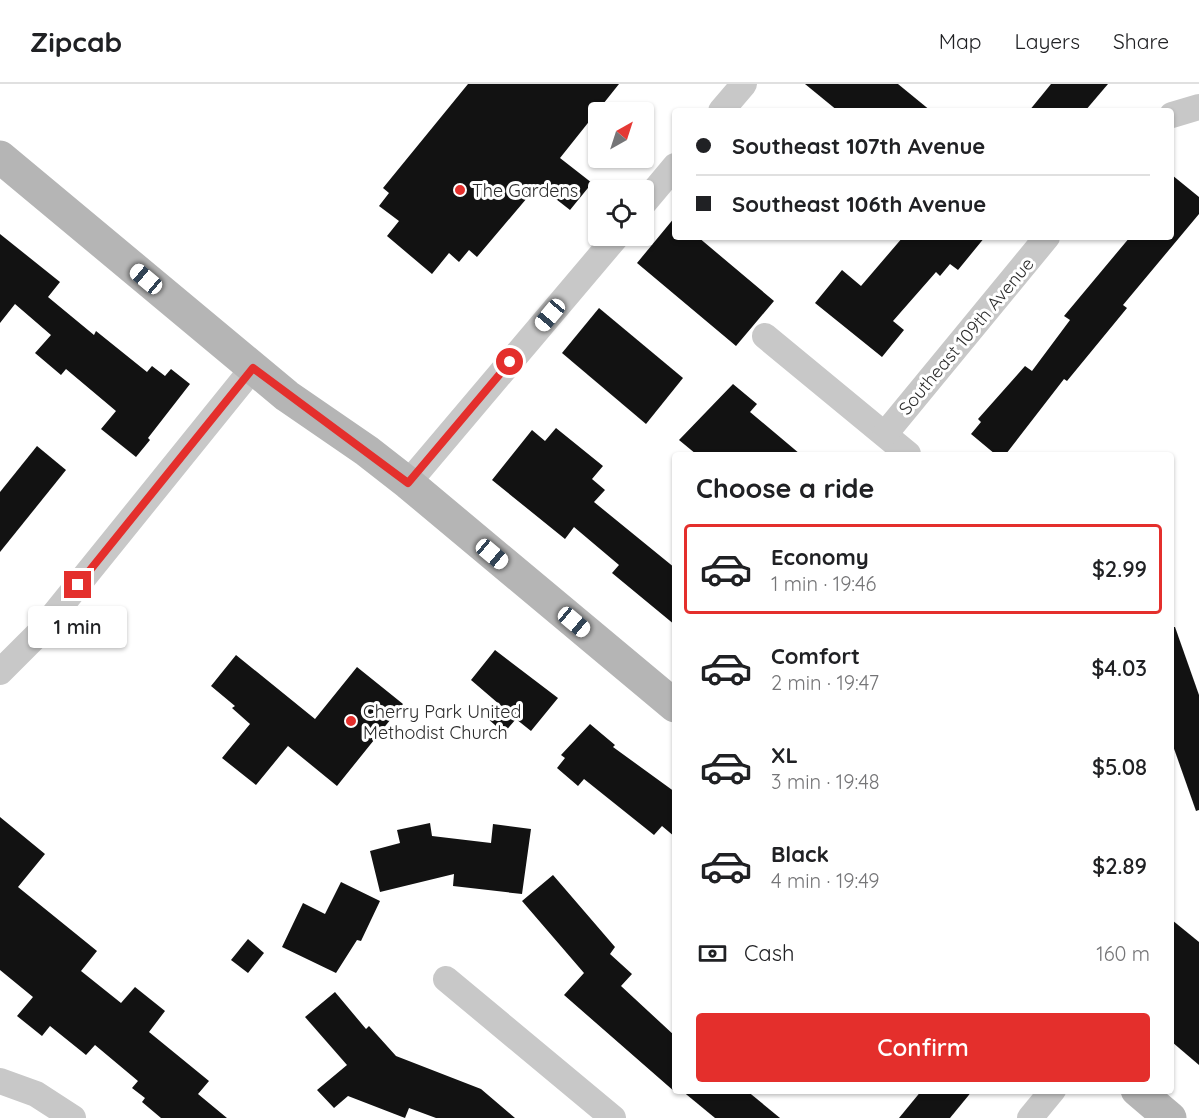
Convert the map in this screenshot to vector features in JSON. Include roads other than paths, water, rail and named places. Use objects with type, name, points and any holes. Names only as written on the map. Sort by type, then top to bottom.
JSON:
[{"type":"street","points":[[724,108],[744,84]]},
{"type":"street","points":[[1174,114],[1199,107]]},
{"type":"street","points":[[0,157],[253,368],[408,483],[672,703]]},
{"type":"street","points":[[654,192],[672,170]]},
{"type":"street","name":"Southeast 109th Avenue","points":[[885,434],[1045,240]]},
{"type":"street","points":[[408,483],[609,246]]},
{"type":"street","points":[[765,336],[906,452]]},
{"type":"street","points":[[0,672],[39,633],[253,368]]},
{"type":"street","points":[[446,980],[613,1118]]},
{"type":"street","points":[[0,1081],[36,1094],[74,1118]]},
{"type":"street","points":[[1030,1118],[1050,1094]]},
{"type":"street","points":[[1142,1094],[1170,1118]]},
{"type":"place","name":"The Gardens","points":[[460,190]]},
{"type":"place","name":"Cherry Park United Methodist Church","points":[[351,721]]}]
